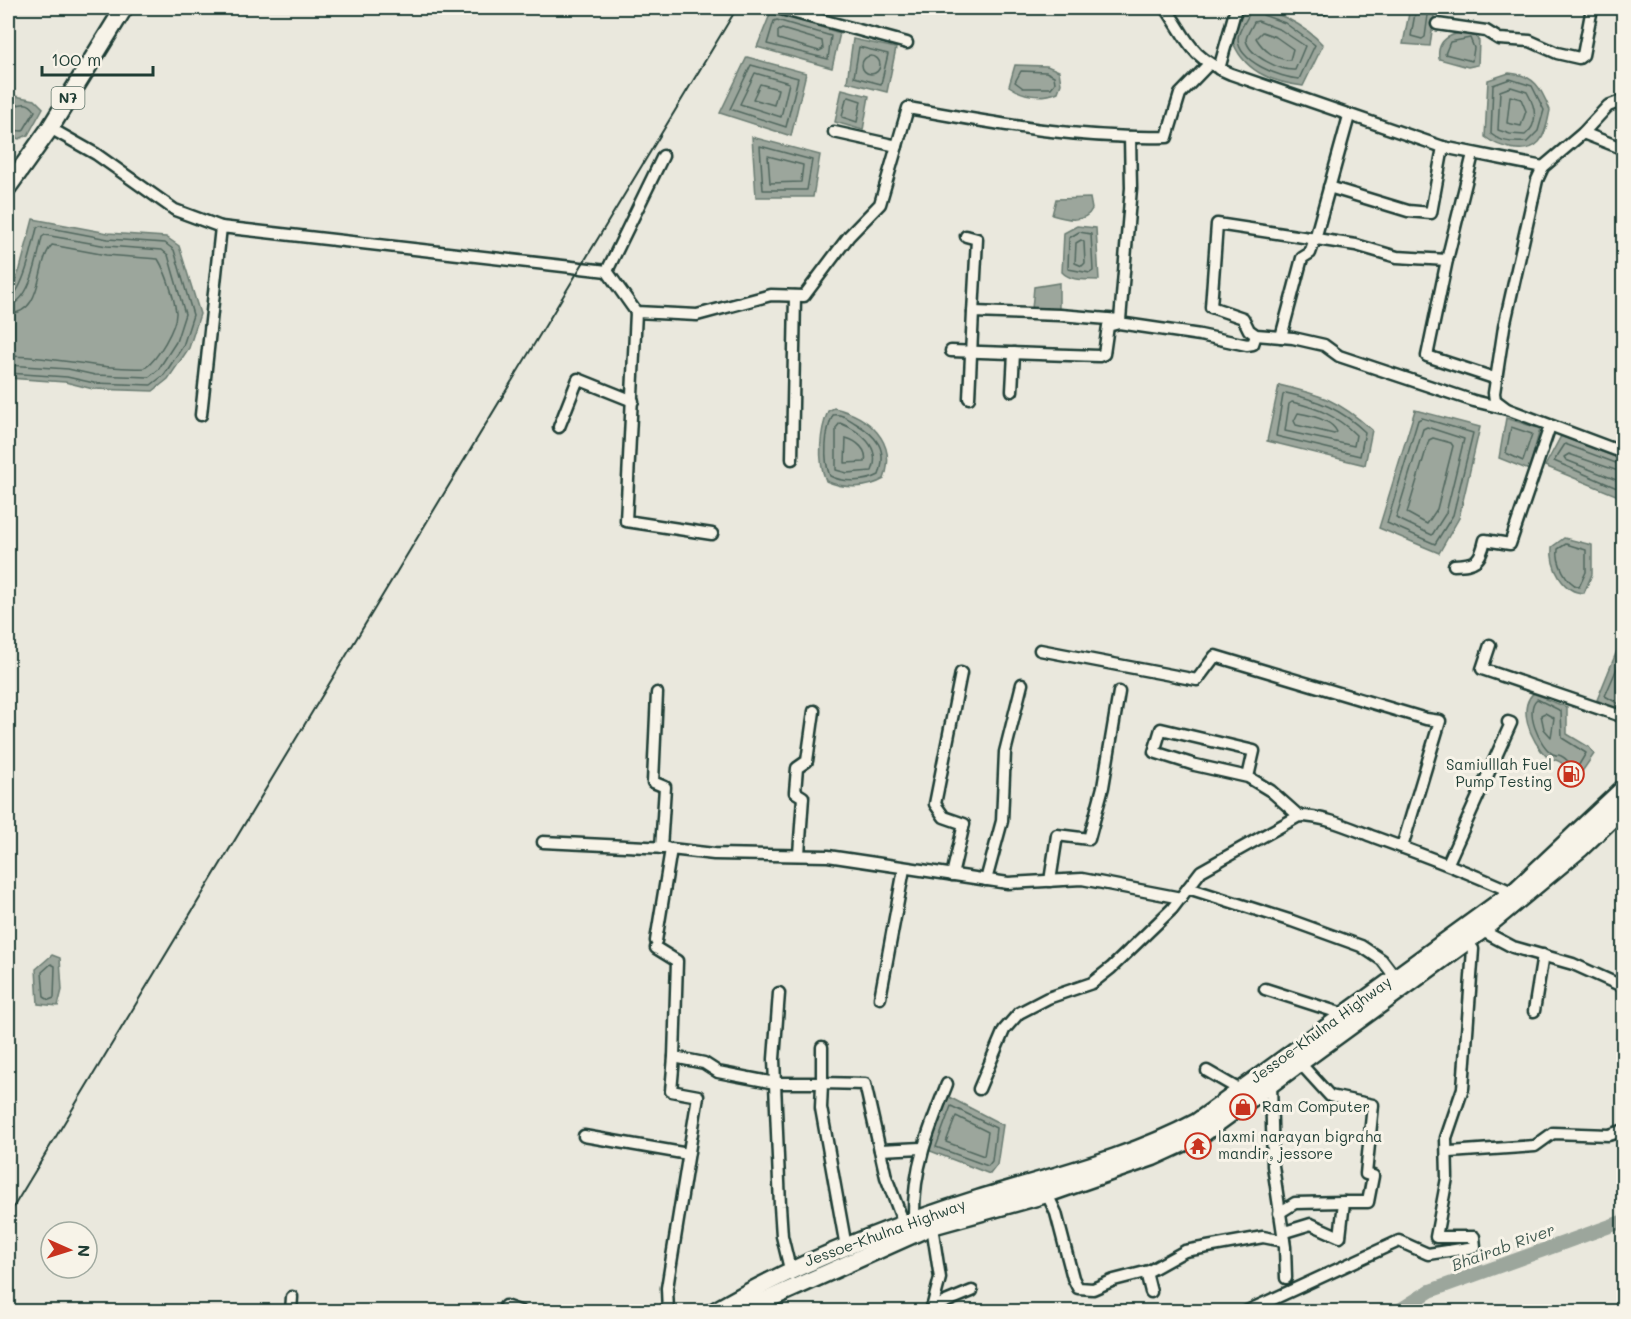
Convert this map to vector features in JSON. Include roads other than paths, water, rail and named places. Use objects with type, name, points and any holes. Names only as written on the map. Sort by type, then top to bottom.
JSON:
[{"type":"highway","name":"N7","points":[[8,187],[50,128],[124,8]]},
{"type":"highway","name":"Jessoe-Khulna Highway","points":[[713,1311],[790,1269],[909,1220],[1148,1145],[1197,1122],[1395,977],[1475,927],[1623,788]]},
{"type":"highway","name":"Jessoe-Khulna Highway","points":[[740,1311],[932,1226],[1047,1194],[1185,1144],[1243,1106],[1271,1082],[1581,848],[1623,807]]},
{"type":"street","points":[[777,8],[907,43]]},
{"type":"street","points":[[1166,8],[1190,48],[1208,64],[1219,69],[1443,147],[1543,167]]},
{"type":"street","points":[[1219,69],[1236,8]]},
{"type":"street","points":[[1437,24],[1486,31],[1499,39],[1530,41],[1579,58],[1583,55],[1592,8]]},
{"type":"street","points":[[636,312],[697,315],[771,295],[804,296],[849,236],[880,204],[908,108],[1045,132],[1167,137],[1180,94],[1208,64]]},
{"type":"street","points":[[1507,409],[1495,400],[1494,378],[1537,180],[1543,167],[1582,133],[1608,106],[1623,100]]},
{"type":"street","points":[[1281,337],[1302,258],[1310,253],[1315,239],[1349,116]]},
{"type":"street","points":[[50,128],[96,154],[175,210],[220,226],[607,271],[636,312],[626,521],[712,534]]},
{"type":"street","points":[[834,132],[897,146]]},
{"type":"street","points":[[1582,133],[1623,149]]},
{"type":"street","points":[[973,313],[975,311],[1060,315],[1119,321],[1131,188],[1130,137]]},
{"type":"street","points":[[1329,187],[1408,211],[1431,213],[1443,147]]},
{"type":"street","points":[[1473,154],[1447,260],[1427,356],[1494,378]]},
{"type":"street","points":[[607,271],[663,156]]},
{"type":"street","points":[[1447,260],[1397,257],[1356,245],[1217,224],[1211,307],[1242,318],[1249,330],[1256,335],[1323,345],[1339,356],[1474,401],[1507,409],[1623,453]]},
{"type":"street","points":[[201,415],[220,226]]},
{"type":"street","points":[[966,236],[977,239],[969,398]]},
{"type":"street","points":[[792,459],[795,296]]},
{"type":"street","points":[[951,351],[1099,356],[1104,354],[1108,326],[1112,324],[1200,334],[1247,345],[1253,344],[1256,335]]},
{"type":"street","points":[[1012,391],[1014,353]]},
{"type":"street","points":[[559,427],[578,379],[633,401]]},
{"type":"street","points":[[1454,565],[1471,564],[1482,556],[1485,540],[1510,544],[1550,426]]},
{"type":"street","points":[[1490,645],[1482,669],[1623,717]]},
{"type":"street","points":[[1040,650],[1197,680],[1215,656],[1426,719],[1440,721],[1402,847]]},
{"type":"street","points":[[952,875],[964,824],[944,817],[935,804],[961,673]]},
{"type":"street","points":[[986,880],[1002,821],[1005,752],[1022,684]]},
{"type":"street","points":[[1050,881],[1057,835],[1089,839],[1103,787],[1119,692]]},
{"type":"street","points":[[657,693],[652,782],[665,787],[666,848],[656,945],[677,961],[671,1091],[698,1096],[667,1288],[668,1311]]},
{"type":"street","points":[[799,854],[803,797],[795,792],[797,768],[807,761],[814,711]]},
{"type":"street","points":[[1448,863],[1511,723],[1508,722]]},
{"type":"street","points":[[1248,777],[1254,751],[1161,729],[1154,752],[1195,765],[1248,777],[1271,791],[1299,816]]},
{"type":"street","points":[[979,1089],[1004,1030],[1019,1013],[1048,998],[1092,982],[1111,968],[1181,898],[1201,871],[1213,862],[1299,816],[1312,816],[1334,822],[1448,863],[1512,892]]},
{"type":"street","points":[[543,842],[666,848],[714,854],[799,854],[1008,883],[1082,879],[1181,898]]},
{"type":"street","points":[[880,998],[904,869]]},
{"type":"street","points":[[1188,888],[1361,946],[1382,960],[1395,977]]},
{"type":"street","points":[[1475,927],[1513,947],[1573,964],[1623,987]]},
{"type":"street","points":[[1245,1311],[1399,1241],[1428,1254],[1475,1247],[1474,1237],[1436,1237],[1447,1178],[1446,1138],[1462,1088],[1473,949]]},
{"type":"street","points":[[1534,1011],[1543,955]]},
{"type":"street","points":[[1265,989],[1343,1014]]},
{"type":"street","points":[[778,993],[775,1083],[782,1236],[790,1269]]},
{"type":"street","points":[[822,1047],[821,1108],[846,1247]]},
{"type":"street","points":[[674,1057],[704,1063],[718,1072],[775,1083],[865,1084],[886,1177],[909,1220]]},
{"type":"street","points":[[1279,1213],[1295,1203],[1368,1202],[1373,1176],[1366,1174],[1374,1105],[1330,1096],[1299,1062]]},
{"type":"street","points":[[1207,1071],[1240,1090]]},
{"type":"street","points":[[1271,1082],[1273,1166],[1279,1213],[1286,1236],[1286,1278]]},
{"type":"street","points":[[909,1220],[922,1148],[947,1084]]},
{"type":"street","points":[[1450,1152],[1534,1146],[1554,1133],[1609,1135],[1623,1130]]},
{"type":"street","points":[[584,1136],[688,1154]]},
{"type":"street","points":[[880,1150],[922,1148]]},
{"type":"street","points":[[1047,1194],[1056,1213],[1073,1278],[1078,1288],[1093,1289],[1114,1280],[1146,1272],[1185,1251],[1286,1236],[1311,1224],[1340,1237],[1344,1202]]},
{"type":"street","points":[[931,1310],[940,1278],[932,1226]]},
{"type":"street","points":[[1146,1272],[1151,1292]]},
{"type":"street","points":[[931,1310],[972,1291]]},
{"type":"street","points":[[291,1311],[292,1297]]},
{"type":"street","points":[[504,1311],[505,1306],[522,1311]]},
{"type":"water","points":[[1246,8],[1278,14],[1307,31],[1323,45],[1303,86],[1269,78],[1259,73],[1242,58],[1231,37]]},
{"type":"water","points":[[1410,8],[1435,8],[1430,46],[1403,44]]},
{"type":"water","points":[[771,12],[840,33],[832,68],[757,47]]},
{"type":"water","points":[[1472,32],[1479,41],[1478,65],[1468,67],[1439,59],[1440,46],[1448,37]]},
{"type":"water","points":[[853,39],[896,48],[887,92],[847,82]]},
{"type":"water","points":[[747,57],[806,73],[791,136],[720,113]]},
{"type":"water","points":[[1015,65],[1047,66],[1059,71],[1061,84],[1058,92],[1039,96],[1026,94],[1009,86]]},
{"type":"water","points":[[1509,73],[1518,74],[1536,84],[1550,110],[1541,139],[1527,149],[1504,147],[1485,137],[1488,80]]},
{"type":"water","points":[[842,89],[869,96],[863,130],[835,122]]},
{"type":"water","points":[[15,96],[35,100],[43,108],[28,135],[19,139],[8,135],[8,104]]},
{"type":"water","points":[[752,137],[820,155],[813,197],[756,197]]},
{"type":"water","points":[[1090,198],[1092,209],[1085,217],[1069,219],[1052,215],[1056,199]]},
{"type":"water","points":[[33,219],[108,233],[166,237],[179,246],[200,314],[189,348],[168,379],[153,391],[93,389],[65,382],[8,378],[8,298],[20,269]]},
{"type":"water","points":[[1077,226],[1096,228],[1099,280],[1074,279],[1062,272],[1064,233]]},
{"type":"water","points":[[1059,283],[1059,311],[1032,309],[1034,287]]},
{"type":"water","points":[[1279,385],[1329,400],[1372,430],[1365,465],[1267,441]]},
{"type":"water","points":[[834,408],[858,417],[877,432],[887,453],[884,479],[870,485],[855,487],[826,481],[821,464],[821,436],[828,411]]},
{"type":"water","points":[[1415,410],[1480,427],[1459,518],[1439,553],[1379,528]]},
{"type":"water","points":[[1506,418],[1540,429],[1529,470],[1499,458]]},
{"type":"water","points":[[1561,436],[1623,460],[1623,498],[1545,466]]},
{"type":"water","points":[[1564,538],[1592,545],[1592,574],[1584,593],[1570,589],[1564,584],[1553,563],[1552,547]]},
{"type":"water","points":[[1623,636],[1623,709],[1621,713],[1597,700]]},
{"type":"water","points":[[1538,690],[1546,694],[1545,699],[1567,707],[1567,734],[1589,747],[1594,754],[1577,779],[1560,762],[1547,757],[1531,733],[1526,713],[1527,704]]},
{"type":"water","points":[[52,955],[60,958],[62,990],[58,1006],[38,1004],[36,969]]},
{"type":"water","points":[[947,1096],[1003,1125],[997,1165],[990,1174],[928,1150]]},
{"type":"waterway","name":"Bhairab River","points":[[1397,1312],[1430,1291],[1624,1221]]},
{"type":"railway","points":[[8,1216],[737,8]]},
{"type":"place","name":"Samiulllah Fuel Pump Testing","points":[[1571,774]]},
{"type":"place","name":"Ram Computer","points":[[1243,1107]]},
{"type":"place","name":"laxmi narayan bigraha mandir, jessore","points":[[1198,1146]]}]
